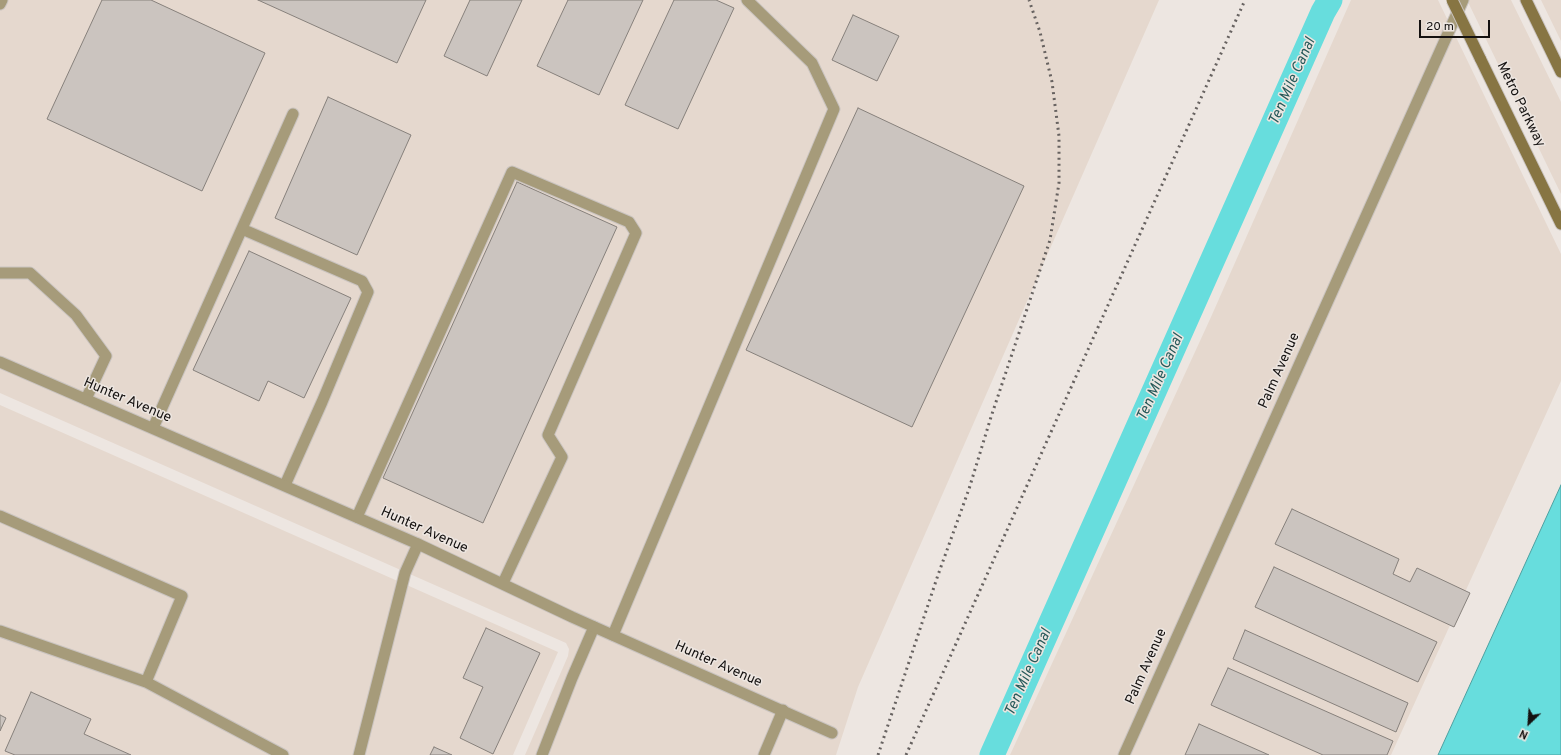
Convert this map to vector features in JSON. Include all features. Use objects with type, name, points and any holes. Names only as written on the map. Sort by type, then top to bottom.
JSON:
[{"type":"main road","name":"Metro Parkway","points":[[1452,0],[1561,224]]},
{"type":"main road","points":[[1526,0],[1561,72]]},
{"type":"street","points":[[0,4],[2,0]]},
{"type":"street","points":[[613,635],[834,109],[812,63],[747,0]]},
{"type":"street","name":"Palm Avenue","points":[[1124,755],[1463,0]]},
{"type":"street","points":[[153,428],[293,114]]},
{"type":"street","points":[[357,517],[512,172],[629,222],[636,233],[548,435],[562,458],[503,584]]},
{"type":"street","points":[[242,229],[362,281],[368,292],[285,485]]},
{"type":"street","points":[[0,273],[30,273],[76,315],[106,356],[86,399]]},
{"type":"street","name":"Hunter Avenue","points":[[0,362],[418,544],[594,627],[832,732]]},
{"type":"street","points":[[0,516],[182,596],[146,682]]},
{"type":"street","points":[[359,755],[405,573],[418,544]]},
{"type":"street","points":[[542,755],[594,627]]},
{"type":"street","points":[[0,631],[146,682],[283,755]]},
{"type":"street","points":[[764,755],[783,710]]},
{"type":"shaded area","points":[[0,0],[1159,0],[858,687],[836,755],[525,755],[568,656],[569,649],[566,643],[0,393]]},
{"type":"shaded area","points":[[1351,0],[1438,0],[1561,254],[1561,381],[1391,755],[1010,755],[1211,317]]},
{"type":"shaded area","points":[[1467,0],[1511,0],[1561,102],[1561,194]]},
{"type":"shaded area","points":[[1541,0],[1561,0],[1561,41]]},
{"type":"shaded area","points":[[0,405],[558,652],[513,755],[0,755]]},
{"type":"water","points":[[1561,485],[1561,755],[1438,755]]},
{"type":"building","points":[[102,0],[151,0],[265,53],[202,191],[47,119]]},
{"type":"building","points":[[258,0],[426,0],[397,63]]},
{"type":"building","points":[[470,0],[522,0],[487,76],[444,56]]},
{"type":"building","points":[[568,0],[643,0],[599,95],[537,66]]},
{"type":"building","points":[[674,0],[716,0],[734,8],[678,129],[625,105]]},
{"type":"building","points":[[853,15],[899,36],[877,81],[832,60]]},
{"type":"building","points":[[328,97],[411,135],[357,255],[275,218]]},
{"type":"building","points":[[858,108],[1024,186],[912,427],[746,350]]},
{"type":"building","points":[[517,182],[617,227],[483,523],[383,478]]},
{"type":"building","points":[[249,251],[351,298],[304,398],[268,381],[259,401],[193,370]]},
{"type":"building","points":[[1292,509],[1399,559],[1393,574],[1410,582],[1417,568],[1470,593],[1454,627],[1275,544]]},
{"type":"building","points":[[1274,567],[1437,642],[1418,682],[1255,607]]},
{"type":"building","points":[[486,628],[540,653],[493,754],[460,738],[483,687],[463,678]]},
{"type":"building","points":[[1245,630],[1408,703],[1396,732],[1233,659]]},
{"type":"building","points":[[1228,668],[1393,741],[1387,755],[1323,755],[1211,705]]},
{"type":"building","points":[[31,692],[91,719],[84,734],[131,755],[15,755],[5,751]]},
{"type":"building","points":[[0,715],[6,718],[0,731]]},
{"type":"building","points":[[1199,724],[1269,755],[1185,755]]},
{"type":"building","points":[[434,747],[452,755],[430,755]]},
{"type":"waterway","name":"Ten Mile Canal","points":[[992,755],[1323,12],[1330,0]]},
{"type":"railway","points":[[878,755],[938,575],[969,489],[991,417],[1050,240],[1059,183],[1059,136],[1052,82],[1040,32],[1029,0]]},
{"type":"railway","points":[[906,755],[1245,0]]}]
